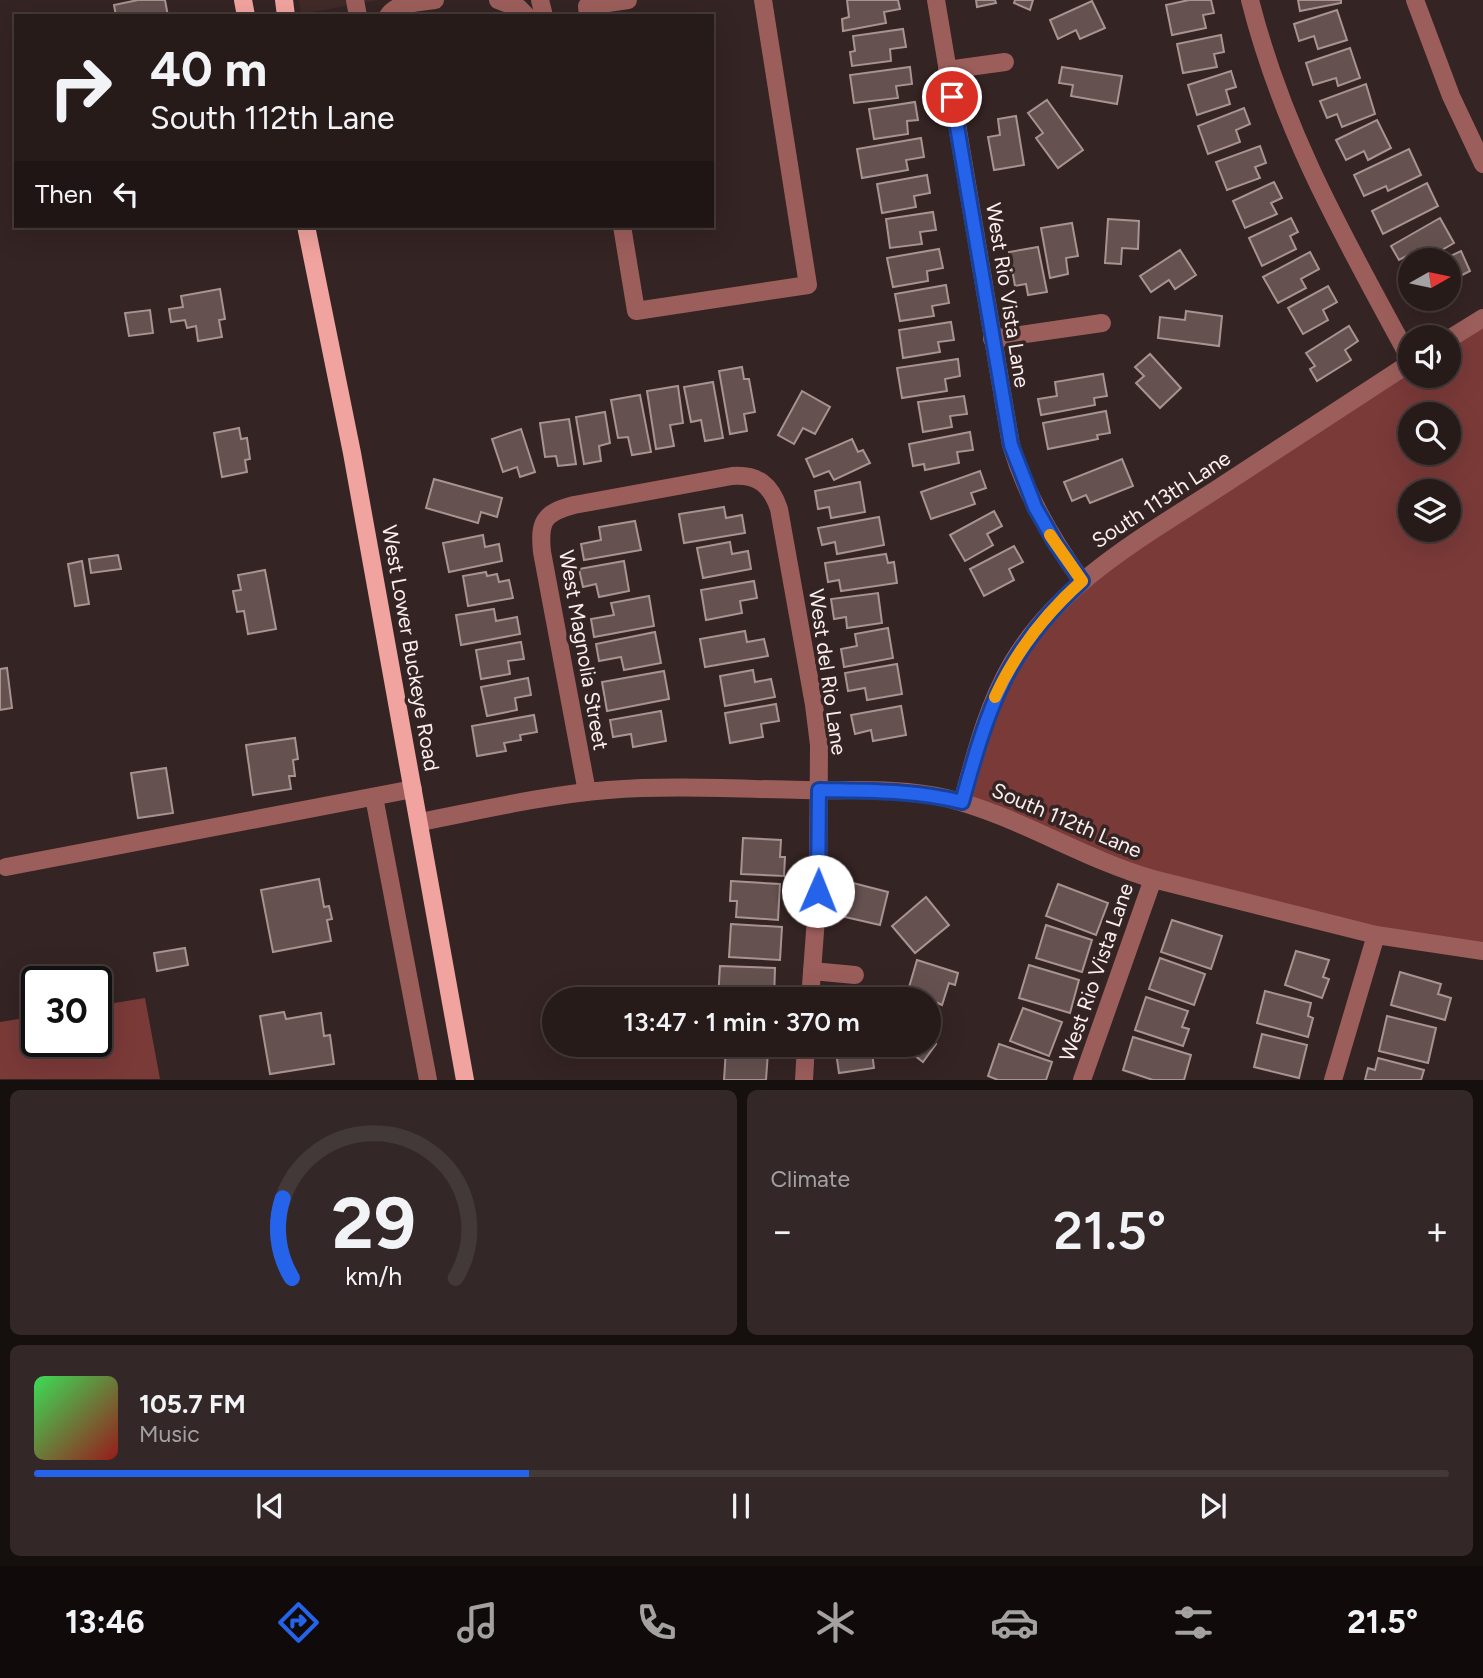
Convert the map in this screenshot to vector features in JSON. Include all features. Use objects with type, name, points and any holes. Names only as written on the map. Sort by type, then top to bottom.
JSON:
[{"type":"main road","name":"West Lower Buckeye Road","points":[[306,228],[352,453],[465,1080]]},
{"type":"street","points":[[389,14],[397,7],[435,0]]},
{"type":"street","points":[[498,0],[519,8],[525,14]]},
{"type":"street","points":[[588,14],[586,6],[628,0]]},
{"type":"street","points":[[622,228],[636,311],[808,285],[763,0]]},
{"type":"street","name":"West Rio Vista Lane","points":[[936,0],[1006,426],[1017,465],[1045,526],[1082,581]]},
{"type":"street","points":[[1250,0],[1273,78],[1300,147],[1398,338]]},
{"type":"street","points":[[1416,0],[1451,96],[1483,164]]},
{"type":"street","points":[[947,70],[1005,62]]},
{"type":"street","points":[[1461,332],[1483,318]]},
{"type":"street","points":[[992,339],[1102,323]]},
{"type":"street","name":"South 113th Lane","points":[[962,802],[992,705],[1007,673],[1039,624],[1082,581],[1124,549],[1398,369]]},
{"type":"street","name":"West del Rio Lane","points":[[546,517],[574,505],[733,476],[755,477],[764,482],[776,499],[817,724],[818,891],[811,987]]},
{"type":"street","name":"West Magnolia Street","points":[[546,517],[541,527],[542,552],[587,792]]},
{"type":"street","name":"South 112th Lane","points":[[420,822],[587,792],[650,788],[896,792],[941,797],[1001,816],[1119,868],[1153,879],[1377,935],[1483,951]]},
{"type":"street","points":[[5,867],[413,789]]},
{"type":"street","points":[[374,797],[428,1080]]},
{"type":"street","name":"West Rio Vista Lane","points":[[1082,1080],[1153,879]]},
{"type":"street","points":[[1333,1080],[1377,935]]},
{"type":"street","points":[[812,971],[855,975]]},
{"type":"street","points":[[804,1080],[805,1057]]},
{"type":"shaded area","points":[[299,0],[380,0],[301,14]]},
{"type":"shaded area","points":[[1483,318],[1483,951],[1153,879],[962,802],[984,727],[1054,608],[1398,371],[1398,388],[1461,388],[1461,332]]},
{"type":"shaded area","points":[[145,998],[160,1079],[0,1079],[0,1022],[21,1019],[21,1057],[112,1057],[112,1003]]},
{"type":"building","points":[[138,0],[165,0],[168,14],[116,14],[114,5]]},
{"type":"building","points":[[847,0],[898,0],[900,9],[884,12],[886,23],[843,31],[842,19],[849,17]]},
{"type":"building","points":[[976,0],[995,0],[996,3],[977,7]]},
{"type":"building","points":[[1015,0],[1033,0],[1030,10],[1014,3]]},
{"type":"building","points":[[1189,0],[1211,0],[1214,13],[1203,15],[1206,28],[1172,35],[1166,5]]},
{"type":"building","points":[[1298,0],[1341,0],[1341,3],[1300,11]]},
{"type":"building","points":[[1092,1],[1105,28],[1080,39],[1076,30],[1058,39],[1050,20]]},
{"type":"building","points":[[1337,10],[1347,40],[1318,49],[1314,36],[1299,41],[1294,24]]},
{"type":"building","points":[[903,29],[906,47],[890,49],[891,61],[852,66],[850,52],[855,51],[853,36]]},
{"type":"building","points":[[1221,35],[1224,52],[1214,54],[1217,67],[1183,73],[1177,44]]},
{"type":"building","points":[[1350,48],[1360,78],[1338,86],[1336,78],[1313,85],[1306,63]]},
{"type":"building","points":[[910,67],[912,84],[896,86],[898,98],[854,103],[850,75]]},
{"type":"building","points":[[1062,67],[1122,76],[1117,104],[1071,96],[1073,85],[1059,83]]},
{"type":"building","points":[[1231,71],[1236,87],[1226,90],[1230,104],[1197,115],[1188,85]]},
{"type":"building","points":[[1366,84],[1375,114],[1342,127],[1337,114],[1327,118],[1320,101]]},
{"type":"building","points":[[1047,100],[1083,150],[1058,168],[1036,138],[1043,133],[1028,113]]},
{"type":"building","points":[[915,102],[918,120],[907,121],[908,134],[874,139],[869,109]]},
{"type":"building","points":[[1244,108],[1250,124],[1236,130],[1240,142],[1208,154],[1198,126]]},
{"type":"building","points":[[1016,116],[1024,165],[994,170],[988,137],[1000,135],[998,119]]},
{"type":"building","points":[[1377,120],[1391,148],[1368,160],[1364,151],[1346,160],[1336,140]]},
{"type":"building","points":[[921,138],[924,157],[906,160],[908,170],[862,178],[857,149]]},
{"type":"building","points":[[1260,146],[1266,163],[1255,167],[1260,178],[1227,190],[1216,162]]},
{"type":"building","points":[[1409,149],[1421,175],[1388,191],[1386,186],[1364,196],[1354,175]]},
{"type":"building","points":[[927,175],[930,193],[914,196],[916,207],[882,213],[877,184]]},
{"type":"building","points":[[1274,182],[1282,198],[1271,203],[1277,214],[1245,228],[1233,201]]},
{"type":"building","points":[[1427,183],[1438,206],[1383,234],[1372,211]]},
{"type":"building","points":[[933,212],[936,230],[920,232],[922,244],[890,248],[886,219]]},
{"type":"building","points":[[1291,218],[1298,232],[1290,236],[1296,249],[1262,266],[1249,238]]},
{"type":"building","points":[[1440,218],[1454,243],[1445,248],[1398,248],[1398,258],[1391,246]]},
{"type":"building","points":[[1108,219],[1139,221],[1138,249],[1122,248],[1121,264],[1105,263]]},
{"type":"building","points":[[1072,223],[1078,256],[1066,258],[1068,274],[1050,278],[1041,228]]},
{"type":"building","points":[[1038,247],[1047,292],[1028,295],[1026,284],[1015,286],[1009,252]]},
{"type":"building","points":[[939,249],[943,268],[927,271],[928,281],[893,287],[887,258]]},
{"type":"building","points":[[1180,250],[1196,275],[1175,289],[1169,280],[1151,292],[1140,276]]},
{"type":"building","points":[[1461,251],[1470,271],[1461,276]]},
{"type":"building","points":[[1310,252],[1319,269],[1301,279],[1306,288],[1278,303],[1263,277]]},
{"type":"building","points":[[946,285],[949,303],[932,306],[934,316],[900,321],[895,294]]},
{"type":"building","points":[[1328,286],[1337,302],[1323,310],[1328,320],[1303,334],[1288,308]]},
{"type":"building","points":[[220,289],[225,319],[219,320],[222,337],[198,341],[196,326],[187,328],[185,320],[171,322],[169,309],[183,307],[181,296]]},
{"type":"building","points":[[150,310],[153,333],[129,336],[125,313]]},
{"type":"building","points":[[1186,311],[1222,316],[1219,346],[1158,338],[1160,317],[1185,320]]},
{"type":"building","points":[[951,322],[954,340],[938,342],[940,352],[903,358],[899,330]]},
{"type":"building","points":[[1349,326],[1358,341],[1345,350],[1351,360],[1317,381],[1310,369],[1315,366],[1306,353]]},
{"type":"building","points":[[1150,354],[1181,388],[1160,408],[1136,383],[1144,376],[1135,367]]},
{"type":"building","points":[[958,359],[960,376],[945,379],[947,391],[902,398],[897,368]]},
{"type":"building","points":[[742,367],[744,379],[749,379],[755,412],[744,414],[747,431],[730,434],[719,371]]},
{"type":"building","points":[[1103,374],[1107,396],[1094,398],[1095,405],[1041,415],[1038,399],[1057,396],[1055,382]]},
{"type":"building","points":[[713,382],[723,438],[705,441],[701,420],[691,422],[684,387]]},
{"type":"building","points":[[678,386],[683,423],[670,425],[674,446],[656,449],[647,391]]},
{"type":"building","points":[[802,391],[830,407],[815,434],[803,428],[794,444],[778,435]]},
{"type":"building","points":[[640,395],[651,452],[632,455],[628,437],[618,438],[611,400]]},
{"type":"building","points":[[964,396],[967,414],[950,416],[952,427],[923,432],[918,402]]},
{"type":"building","points":[[1106,411],[1110,433],[1097,435],[1098,439],[1048,449],[1043,423]]},
{"type":"building","points":[[605,412],[610,443],[599,446],[601,461],[584,464],[576,417]]},
{"type":"building","points":[[569,419],[576,464],[558,466],[556,456],[545,457],[540,423]]},
{"type":"building","points":[[239,428],[241,439],[247,438],[250,459],[245,460],[247,472],[222,477],[214,433]]},
{"type":"building","points":[[521,429],[535,472],[520,477],[517,467],[503,472],[492,439]]},
{"type":"building","points":[[970,432],[973,450],[957,452],[959,463],[925,470],[924,464],[913,466],[909,444]]},
{"type":"building","points":[[852,439],[858,452],[863,450],[870,463],[834,480],[829,471],[814,477],[806,459]]},
{"type":"building","points":[[1122,459],[1133,486],[1090,503],[1086,495],[1072,501],[1064,482]]},
{"type":"building","points":[[980,471],[986,488],[971,493],[975,504],[931,519],[921,492]]},
{"type":"building","points":[[434,479],[502,498],[497,517],[481,512],[478,523],[426,508]]},
{"type":"building","points":[[860,482],[865,512],[831,518],[829,507],[818,509],[815,491]]},
{"type":"building","points":[[724,507],[726,518],[742,515],[745,533],[684,543],[679,514]]},
{"type":"building","points":[[994,511],[1002,526],[987,534],[993,545],[965,561],[950,535]]},
{"type":"building","points":[[879,517],[884,545],[837,554],[835,542],[822,545],[818,528]]},
{"type":"building","points":[[635,521],[641,550],[584,560],[581,544],[601,540],[599,527]]},
{"type":"building","points":[[483,535],[485,547],[499,544],[502,561],[449,572],[443,543]]},
{"type":"building","points":[[730,542],[732,554],[748,551],[751,569],[703,578],[697,548]]},
{"type":"building","points":[[1014,546],[1023,562],[1009,569],[1014,580],[984,596],[970,569]]},
{"type":"building","points":[[886,554],[888,563],[894,562],[897,583],[841,591],[839,580],[828,582],[825,563]]},
{"type":"building","points":[[118,555],[121,569],[91,573],[89,559]]},
{"type":"building","points":[[82,561],[89,604],[75,606],[68,564]]},
{"type":"building","points":[[624,561],[629,591],[599,597],[596,584],[583,587],[579,569]]},
{"type":"building","points":[[265,570],[276,629],[248,634],[244,611],[237,612],[233,591],[241,590],[238,575]]},
{"type":"building","points":[[486,572],[487,576],[497,574],[499,582],[509,580],[513,598],[468,606],[463,576]]},
{"type":"building","points":[[754,581],[757,598],[740,601],[742,613],[706,620],[701,590]]},
{"type":"building","points":[[878,593],[882,623],[847,628],[846,617],[834,619],[831,599]]},
{"type":"building","points":[[649,596],[654,626],[594,637],[591,619],[614,615],[611,603]]},
{"type":"building","points":[[494,609],[496,621],[517,617],[520,634],[461,645],[456,615]]},
{"type":"building","points":[[888,628],[893,658],[844,667],[841,649],[857,646],[855,634]]},
{"type":"building","points":[[745,631],[747,642],[764,639],[768,656],[705,667],[700,639]]},
{"type":"building","points":[[655,632],[661,663],[624,670],[621,657],[599,661],[596,644]]},
{"type":"building","points":[[521,642],[524,659],[508,661],[510,674],[481,679],[476,650]]},
{"type":"building","points":[[897,664],[902,694],[867,700],[865,688],[848,691],[845,673]]},
{"type":"building","points":[[7,668],[12,708],[0,710],[0,669]]},
{"type":"building","points":[[753,670],[755,682],[771,679],[775,697],[725,706],[720,676]]},
{"type":"building","points":[[664,671],[669,699],[607,711],[602,682]]},
{"type":"building","points":[[528,678],[531,695],[515,698],[517,710],[487,716],[481,687]]},
{"type":"building","points":[[776,704],[779,721],[761,724],[763,737],[730,743],[725,713]]},
{"type":"building","points":[[901,706],[906,735],[873,741],[871,730],[855,734],[851,715]]},
{"type":"building","points":[[661,711],[666,741],[633,747],[631,734],[613,737],[610,720]]},
{"type":"building","points":[[534,715],[537,732],[520,735],[521,740],[504,743],[506,751],[477,756],[472,726]]},
{"type":"building","points":[[295,738],[298,759],[293,760],[295,776],[289,776],[291,789],[253,795],[246,745]]},
{"type":"building","points":[[166,768],[173,813],[138,818],[131,773]]},
{"type":"building","points":[[743,838],[781,840],[780,857],[785,857],[784,876],[741,874]]},
{"type":"building","points":[[319,879],[324,907],[329,906],[332,919],[327,920],[331,941],[273,952],[261,890]]},
{"type":"building","points":[[731,881],[780,884],[778,920],[736,917],[737,901],[730,901]]},
{"type":"building","points":[[853,883],[888,892],[880,925],[845,917]]},
{"type":"building","points":[[1058,884],[1108,903],[1096,935],[1046,916]]},
{"type":"building","points":[[926,897],[949,925],[915,953],[892,926]]},
{"type":"building","points":[[1172,920],[1222,936],[1211,969],[1161,952]]},
{"type":"building","points":[[731,924],[782,927],[780,960],[729,957]]},
{"type":"building","points":[[1046,925],[1092,940],[1082,972],[1036,958]]},
{"type":"building","points":[[185,948],[188,965],[157,971],[154,953]]},
{"type":"building","points":[[1296,951],[1329,960],[1323,977],[1329,979],[1322,998],[1285,985]]},
{"type":"building","points":[[1160,958],[1205,974],[1194,1005],[1149,989]]},
{"type":"building","points":[[917,960],[958,973],[955,985],[949,983],[942,1005],[941,987],[909,987]]},
{"type":"building","points":[[1029,965],[1079,980],[1070,1013],[1019,998]]},
{"type":"building","points":[[720,966],[775,968],[774,987],[719,987]]},
{"type":"building","points":[[1400,972],[1441,984],[1438,994],[1451,998],[1445,1020],[1391,1005]]},
{"type":"building","points":[[1265,991],[1311,1003],[1308,1016],[1313,1018],[1308,1037],[1257,1023]]},
{"type":"building","points":[[1146,997],[1188,1011],[1182,1027],[1189,1029],[1183,1046],[1135,1030]]},
{"type":"building","points":[[1023,1008],[1062,1022],[1049,1056],[1010,1041]]},
{"type":"building","points":[[284,1012],[286,1019],[321,1013],[324,1036],[330,1035],[334,1064],[270,1074],[260,1016]]},
{"type":"building","points":[[1387,1016],[1436,1028],[1428,1063],[1379,1051]]},
{"type":"building","points":[[1262,1034],[1307,1045],[1299,1078],[1254,1067]]},
{"type":"building","points":[[1133,1037],[1191,1055],[1184,1080],[1153,1080],[1123,1070]]},
{"type":"building","points":[[999,1044],[1052,1062],[1046,1080],[998,1080],[988,1076]]},
{"type":"building","points":[[725,1057],[768,1057],[766,1080],[724,1080]]},
{"type":"building","points":[[837,1057],[873,1057],[874,1068],[839,1073]]},
{"type":"building","points":[[1378,1058],[1424,1070],[1421,1080],[1365,1080],[1368,1068],[1375,1070]]},
{"type":"slow traffic","points":[[995,697],[1012,663],[1039,624],[1082,581],[1050,535]]},
{"type":"route","points":[[818,891],[819,790],[896,792],[962,802],[992,705],[1012,663],[1039,624],[1082,581],[1056,544],[1035,507],[1011,445],[952,97]]}]
